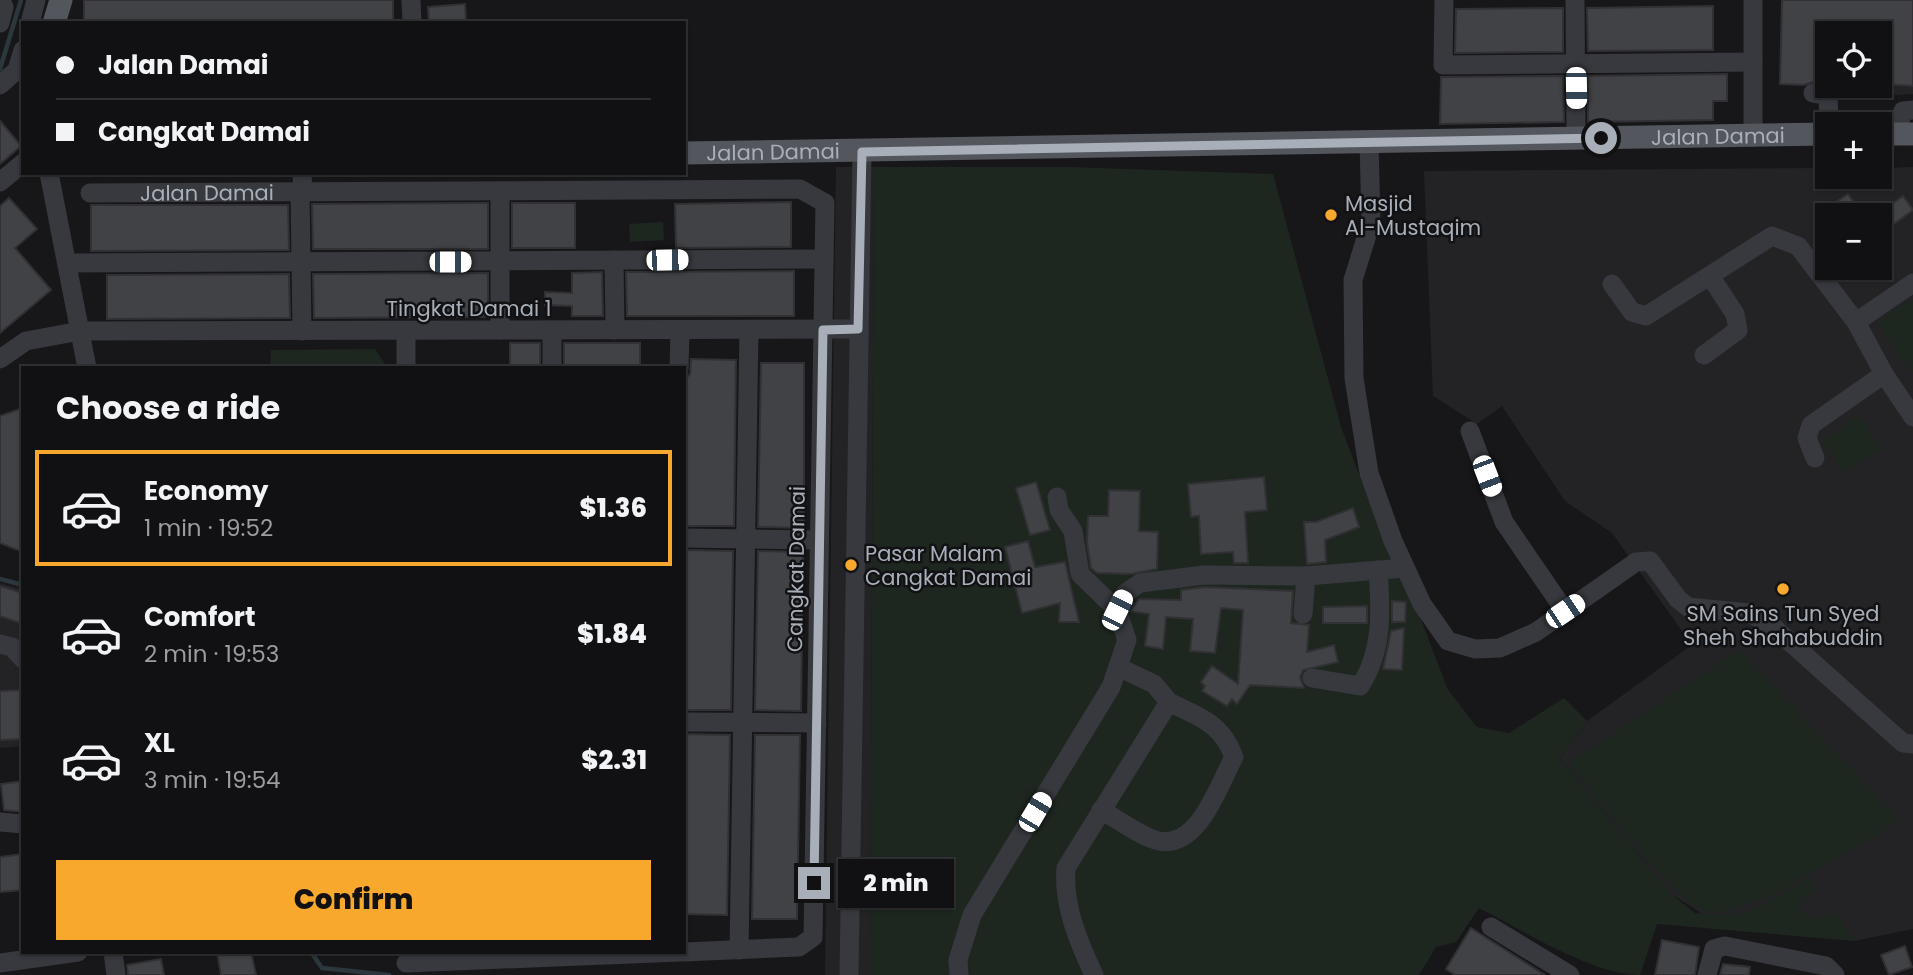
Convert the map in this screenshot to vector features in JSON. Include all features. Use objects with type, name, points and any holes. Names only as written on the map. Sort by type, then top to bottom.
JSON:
[{"type":"main road","points":[[55,21],[61,0]]},
{"type":"main road","name":"Jalan Damai","points":[[686,153],[1815,134]]},
{"type":"street","points":[[0,23],[4,7],[1,0]]},
{"type":"street","points":[[31,21],[36,0]]},
{"type":"street","points":[[411,0],[411,21]]},
{"type":"street","points":[[1444,0],[1443,65],[1753,62]]},
{"type":"street","points":[[1575,0],[1576,138]]},
{"type":"street","points":[[1753,0],[1753,137]]},
{"type":"street","points":[[0,85],[17,70],[21,57]]},
{"type":"street","points":[[1813,93],[1828,96],[1829,112]]},
{"type":"street","points":[[1896,134],[1903,111],[1913,110]]},
{"type":"street","points":[[1369,141],[1371,222],[1353,280],[1354,378],[1368,473],[1422,604],[1448,641],[1475,649],[1500,648],[1536,632],[1636,562],[1650,561],[1678,599],[1689,607],[1749,613],[1770,625],[1903,743],[1913,744]]},
{"type":"street","points":[[849,975],[862,152]]},
{"type":"street","points":[[0,182],[21,165]]},
{"type":"street","points":[[48,175],[87,366]]},
{"type":"street","points":[[302,186],[302,331]]},
{"type":"street","name":"Jalan Damai","points":[[90,193],[302,186],[500,191],[800,189],[825,203]]},
{"type":"street","points":[[500,191],[500,330]]},
{"type":"street","name":"Cangkat Damai","points":[[739,950],[799,947],[813,937],[825,203]]},
{"type":"street","points":[[1612,284],[1632,312],[1646,316],[1772,236],[1798,246],[1856,322],[1884,374],[1913,417]]},
{"type":"street","points":[[67,263],[824,259]]},
{"type":"street","points":[[614,260],[615,330]]},
{"type":"street","points":[[1704,355],[1738,330],[1735,314],[1710,276]]},
{"type":"street","points":[[1856,322],[1913,283]]},
{"type":"street","name":"Tingkat Damai 1","points":[[0,359],[26,341],[80,331],[858,329]]},
{"type":"street","points":[[552,330],[552,366]]},
{"type":"street","points":[[680,330],[680,366]]},
{"type":"street","points":[[686,952],[739,950],[740,722],[749,330]]},
{"type":"street","points":[[406,366],[407,331]]},
{"type":"street","points":[[1815,458],[1807,438],[1811,425],[1884,374]]},
{"type":"street","points":[[1470,431],[1504,522],[1565,611]]},
{"type":"street","points":[[959,975],[958,960],[972,915],[1111,687],[1127,640],[1117,610],[1080,573],[1073,531],[1059,510],[1057,497]]},
{"type":"street","points":[[686,538],[820,540]]},
{"type":"street","points":[[1117,610],[1124,594],[1140,583],[1204,575],[1306,576],[1405,568]]},
{"type":"street","points":[[1312,678],[1360,686],[1369,673],[1381,619],[1378,570]]},
{"type":"street","points":[[1303,614],[1306,576]]},
{"type":"street","points":[[0,644],[12,648],[21,657]]},
{"type":"street","points":[[1101,810],[1158,841],[1180,840],[1195,828],[1234,757],[1227,737],[1210,723],[1169,702],[1166,694],[1154,684],[1118,667]]},
{"type":"street","points":[[1094,975],[1082,948],[1064,892],[1066,868],[1169,702]]},
{"type":"street","points":[[686,722],[817,723]]},
{"type":"street","points":[[0,822],[21,824]]},
{"type":"street","points":[[1491,927],[1568,974]]},
{"type":"street","points":[[1707,975],[1713,949],[1725,946],[1826,966],[1835,975]]},
{"type":"street","points":[[0,963],[64,954]]},
{"type":"street","points":[[114,954],[116,975]]},
{"type":"street","points":[[406,963],[624,954]]},
{"type":"shaded area","points":[[1887,0],[1913,0],[1913,94],[1892,95],[1892,21],[1886,21]]},
{"type":"shaded area","name":"Pasar Malam Cangkat Damai","points":[[836,167],[874,167],[870,975],[825,975]]},
{"type":"shaded area","points":[[874,167],[1068,167],[1273,174],[1341,427],[1367,496],[1410,591],[1448,690],[1477,727],[1509,733],[1564,698],[1587,721],[1560,758],[1671,894],[1695,913],[1726,915],[1750,911],[1810,878],[1815,888],[1797,907],[1813,920],[1837,914],[1854,941],[1657,924],[1640,975],[1601,968],[1580,960],[1479,908],[1456,942],[1436,947],[1419,975],[870,975]]},
{"type":"shaded area","name":"SM Sains Tun Syed Sheh Shahabuddin","points":[[1913,167],[1913,929],[1854,941],[1709,918],[1671,894],[1560,758],[1587,721],[1692,645],[1612,533],[1565,501],[1502,406],[1477,424],[1433,396],[1424,171],[1815,168],[1815,189],[1892,189],[1892,168]]},
{"type":"shaded area","points":[[663,222],[664,240],[630,242],[629,224]]},
{"type":"shaded area","points":[[1913,298],[1913,374],[1877,322]]},
{"type":"shaded area","points":[[375,349],[386,366],[270,366],[271,350]]},
{"type":"shaded area","points":[[1859,416],[1881,448],[1844,473],[1822,441]]},
{"type":"shaded area","points":[[0,583],[21,588],[21,746],[0,748]]},
{"type":"shaded area","points":[[1739,650],[1900,820],[1775,893],[1724,911],[1705,911],[1692,903],[1655,868],[1569,763]]},
{"type":"building","points":[[84,0],[393,0],[393,21],[84,21]]},
{"type":"building","points":[[1782,0],[1913,0],[1913,86],[1892,85],[1892,21],[1815,21],[1815,81],[1804,85],[1780,84]]},
{"type":"building","points":[[465,4],[466,21],[429,21],[428,7]]},
{"type":"building","points":[[1713,6],[1713,50],[1588,51],[1587,8]]},
{"type":"building","points":[[1563,8],[1563,52],[1455,53],[1456,9]]},
{"type":"building","points":[[1727,74],[1727,101],[1713,101],[1713,120],[1588,122],[1588,76]]},
{"type":"building","points":[[1563,76],[1564,122],[1440,124],[1441,77]]},
{"type":"building","points":[[0,121],[21,146],[0,164]]},
{"type":"building","points":[[1848,194],[1854,203],[1834,203]]},
{"type":"building","points":[[1903,196],[1913,210],[1892,225],[1892,204]]},
{"type":"building","points":[[9,198],[37,229],[15,248],[51,290],[0,333],[0,206]]},
{"type":"building","points":[[791,202],[791,247],[676,248],[675,204]]},
{"type":"building","points":[[488,203],[488,249],[313,249],[312,204]]},
{"type":"building","points":[[512,203],[575,203],[575,248],[512,248]]},
{"type":"building","points":[[91,205],[288,205],[289,250],[91,251]]},
{"type":"building","points":[[794,271],[794,316],[627,316],[626,272]]},
{"type":"building","points":[[602,272],[603,316],[572,316],[572,306],[545,305],[545,292],[572,293],[572,273]]},
{"type":"building","points":[[488,273],[488,317],[314,318],[313,274]]},
{"type":"building","points":[[289,274],[290,318],[107,319],[107,275]]},
{"type":"building","points":[[510,343],[540,343],[540,366],[510,366]]},
{"type":"building","points":[[564,343],[640,343],[640,366],[564,366]]},
{"type":"building","points":[[691,359],[736,360],[734,526],[686,526],[686,378],[690,374]]},
{"type":"building","points":[[761,363],[804,363],[804,528],[758,527]]},
{"type":"building","points":[[21,409],[21,551],[0,543],[0,416]]},
{"type":"building","points":[[1264,477],[1267,510],[1245,512],[1248,563],[1234,563],[1233,552],[1201,554],[1199,516],[1191,517],[1188,484]]},
{"type":"building","points":[[1036,482],[1050,530],[1030,535],[1016,488]]},
{"type":"building","points":[[1109,490],[1140,491],[1139,531],[1158,532],[1157,569],[1131,574],[1097,573],[1091,568],[1087,543],[1088,516],[1108,516]]},
{"type":"building","points":[[1353,508],[1359,527],[1325,540],[1326,562],[1307,564],[1304,522],[1316,522]]},
{"type":"building","points":[[1028,541],[1035,567],[1065,562],[1079,622],[1059,622],[1060,603],[1022,613],[1005,547]]},
{"type":"building","points":[[686,550],[733,551],[731,710],[686,710]]},
{"type":"building","points":[[758,551],[803,552],[801,711],[755,710]]},
{"type":"building","points":[[0,586],[21,592],[21,623],[0,616]]},
{"type":"building","points":[[1205,587],[1293,591],[1291,623],[1309,625],[1307,652],[1334,645],[1338,662],[1303,670],[1300,677],[1304,688],[1250,685],[1237,704],[1232,699],[1227,706],[1202,691],[1205,686],[1201,682],[1212,666],[1238,684],[1243,610],[1221,608],[1215,653],[1190,651],[1193,619],[1166,617],[1163,649],[1145,646],[1149,614],[1130,611],[1139,599],[1181,600],[1181,590]]},
{"type":"building","points":[[1392,601],[1406,602],[1405,622],[1392,622]]},
{"type":"building","points":[[1367,606],[1367,623],[1323,623],[1323,607]]},
{"type":"building","points":[[1404,628],[1402,670],[1383,669],[1391,631]]},
{"type":"building","points":[[21,690],[21,739],[0,740],[0,691]]},
{"type":"building","points":[[686,734],[730,735],[727,915],[686,914]]},
{"type":"building","points":[[755,735],[800,735],[797,919],[752,919]]},
{"type":"building","points":[[21,781],[21,812],[4,810],[1,784]]},
{"type":"building","points":[[21,854],[21,890],[0,892],[0,857]]},
{"type":"building","points":[[1471,928],[1545,975],[1455,975],[1446,969]]},
{"type":"building","points":[[1662,940],[1699,947],[1695,975],[1655,975]]},
{"type":"building","points":[[1905,946],[1912,967],[1889,975],[1881,955]]},
{"type":"building","points":[[217,954],[251,954],[256,975],[221,975]]},
{"type":"building","points":[[161,959],[164,975],[128,975],[127,965]]},
{"type":"building","points":[[1723,964],[1750,967],[1749,975],[1720,975]]},
{"type":"waterway","points":[[0,69],[21,0]]},
{"type":"waterway","points":[[0,579],[21,584]]},
{"type":"waterway","points":[[312,954],[322,968],[389,975]]},
{"type":"place","name":"Masjid Al-Mustaqim","points":[[1331,215]]},
{"type":"place","name":"Pasar Malam Cangkat Damai","points":[[851,565]]},
{"type":"place","name":"SM Sains Tun Syed Sheh Shahabuddin","points":[[1783,589]]},
{"type":"route","points":[[814,883],[823,330],[858,329],[862,152],[1601,138]]}]
